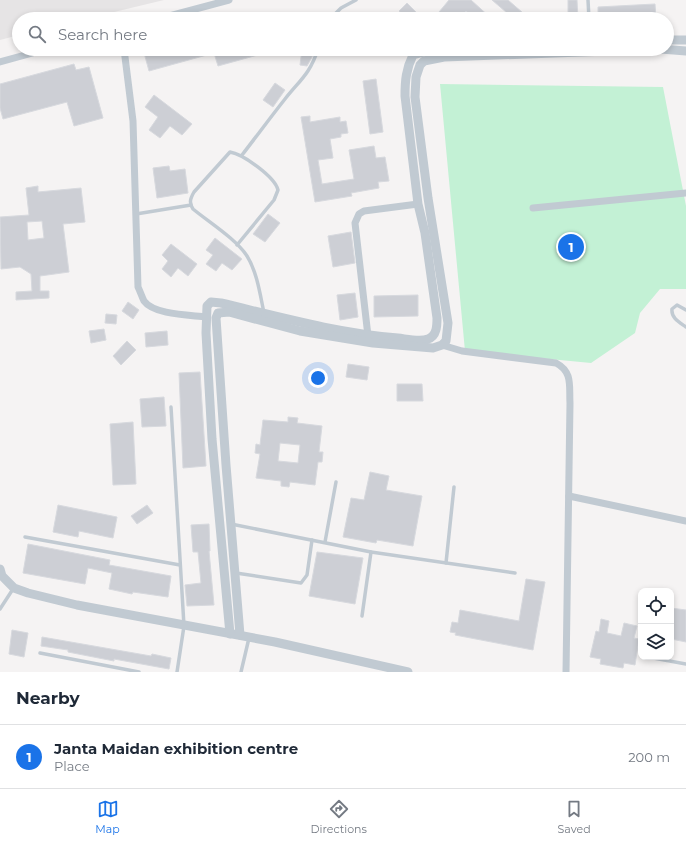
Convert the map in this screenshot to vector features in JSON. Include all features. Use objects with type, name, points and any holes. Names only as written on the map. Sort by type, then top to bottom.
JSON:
[{"type":"street","points":[[184,12],[229,0]]},
{"type":"street","points":[[674,40],[686,40]]},
{"type":"street","points":[[674,51],[686,51]]},
{"type":"street","points":[[0,62],[22,56]]},
{"type":"street","points":[[125,56],[133,121],[138,286],[145,302],[155,309],[166,312],[206,317]]},
{"type":"street","points":[[230,634],[212,439],[206,317],[207,306],[210,302],[291,321],[368,336],[428,339],[434,334],[437,327],[425,234],[418,204],[406,96],[405,79],[413,56]]},
{"type":"street","points":[[244,636],[230,524],[216,318],[218,313],[229,312],[300,331],[373,343],[433,348],[442,345],[446,341],[449,333],[448,323],[418,128],[414,88],[420,65],[424,60],[444,57],[475,56]]},
{"type":"street","points":[[533,208],[686,193]]},
{"type":"street","points":[[368,336],[356,223],[357,217],[364,212],[418,204]]},
{"type":"street","points":[[442,345],[462,351],[556,363],[564,367],[569,380],[566,672]]},
{"type":"street","points":[[569,496],[686,521]]},
{"type":"street","points":[[0,569],[2,576],[14,588],[77,605],[244,636],[408,672]]},
{"type":"lane","points":[[337,12],[341,8],[356,0]]},
{"type":"lane","points":[[588,0],[589,12]]},
{"type":"lane","points":[[242,155],[285,99],[304,79],[310,70],[315,56]]},
{"type":"lane","points":[[237,245],[274,200],[278,190],[274,181],[242,155],[230,152],[226,154],[194,192],[190,199],[191,205],[193,209],[237,245],[247,256],[253,269],[264,314]]},
{"type":"lane","points":[[136,214],[191,205]]},
{"type":"lane","points":[[686,310],[677,305],[672,309],[671,314],[686,327]]},
{"type":"lane","points":[[170,407],[184,626],[177,672]]},
{"type":"lane","points":[[325,542],[336,482]]},
{"type":"lane","points":[[446,563],[454,487]]},
{"type":"lane","points":[[230,524],[371,552],[515,573]]},
{"type":"lane","points":[[25,537],[180,565]]},
{"type":"lane","points":[[235,573],[301,584],[307,575],[312,540]]},
{"type":"lane","points":[[362,616],[371,552]]},
{"type":"lane","points":[[0,609],[14,588]]},
{"type":"lane","points":[[241,672],[244,636]]},
{"type":"lane","points":[[40,653],[139,672]]},
{"type":"lane","points":[[664,660],[686,664]]},
{"type":"shaded area","points":[[0,0],[164,0],[114,12],[12,12],[12,37],[0,40]]},
{"type":"green space","points":[[440,84],[663,87],[686,206],[686,289],[660,289],[640,313],[635,333],[591,363],[465,351]]},
{"type":"building","points":[[449,0],[471,0],[484,12],[466,11],[439,12]]},
{"type":"building","points":[[492,0],[508,0],[522,12],[506,12]]},
{"type":"building","points":[[568,0],[577,0],[578,12],[568,12]]},
{"type":"building","points":[[407,3],[416,12],[400,12],[399,11]]},
{"type":"building","points":[[655,4],[656,12],[598,12],[598,7]]},
{"type":"building","points":[[145,56],[203,56],[149,71]]},
{"type":"building","points":[[215,56],[254,56],[218,66]]},
{"type":"building","points":[[301,56],[312,56],[307,66],[300,65]]},
{"type":"building","points":[[74,64],[76,70],[89,67],[103,118],[74,126],[67,102],[3,119],[0,108],[0,84]]},
{"type":"building","points":[[376,79],[383,132],[370,134],[363,81]]},
{"type":"building","points":[[275,83],[285,90],[273,107],[263,100]]},
{"type":"building","points":[[154,95],[192,124],[182,135],[170,126],[160,138],[149,130],[158,117],[145,107]]},
{"type":"building","points":[[310,116],[310,122],[340,117],[340,122],[346,121],[348,133],[341,134],[341,137],[330,139],[333,158],[318,160],[322,184],[354,179],[349,150],[374,146],[376,158],[385,157],[389,181],[378,182],[379,188],[351,193],[352,196],[315,202],[301,117]]},
{"type":"building","points":[[169,166],[170,171],[185,169],[188,193],[157,198],[153,168]]},
{"type":"building","points":[[38,186],[38,192],[81,188],[85,222],[63,224],[69,272],[40,276],[40,291],[49,291],[49,298],[16,300],[16,292],[32,291],[31,274],[20,267],[1,269],[0,217],[29,215],[26,188]],"holes":[[[42,221],[44,238],[28,240],[27,222]]]},
{"type":"building","points":[[268,214],[280,223],[265,242],[253,234]]},
{"type":"building","points":[[351,232],[355,263],[333,267],[328,236]]},
{"type":"building","points":[[215,238],[242,259],[232,270],[222,263],[216,271],[206,264],[213,255],[206,250]]},
{"type":"building","points":[[171,244],[197,264],[188,276],[178,268],[171,277],[162,269],[168,261],[162,255]]},
{"type":"building","points":[[355,293],[358,317],[340,320],[337,295]]},
{"type":"building","points":[[418,295],[418,316],[374,317],[374,296]]},
{"type":"building","points":[[128,302],[139,310],[133,319],[122,311]]},
{"type":"building","points":[[106,314],[117,315],[116,324],[105,323]]},
{"type":"building","points":[[104,329],[106,340],[91,343],[89,331]]},
{"type":"building","points":[[167,331],[168,345],[146,347],[145,333]]},
{"type":"building","points":[[127,341],[136,350],[121,365],[113,356]]},
{"type":"building","points":[[348,364],[369,367],[367,380],[346,377]]},
{"type":"building","points":[[200,372],[206,466],[183,468],[179,373]]},
{"type":"building","points":[[397,384],[422,384],[423,401],[397,401]]},
{"type":"building","points":[[164,397],[166,426],[142,427],[140,399]]},
{"type":"building","points":[[288,417],[298,418],[297,423],[322,426],[319,452],[323,452],[322,462],[318,462],[315,485],[290,482],[289,487],[281,486],[281,481],[256,478],[260,454],[255,453],[256,444],[260,445],[263,420],[288,422]],"holes":[[[280,443],[300,445],[298,463],[278,461]]]},
{"type":"building","points":[[133,422],[136,484],[113,485],[110,424]]},
{"type":"building","points":[[370,472],[389,476],[386,490],[422,496],[413,546],[377,540],[376,543],[343,537],[351,498],[364,500]]},
{"type":"building","points":[[58,505],[117,517],[113,538],[79,531],[78,537],[53,532]]},
{"type":"building","points":[[147,505],[153,513],[137,524],[131,516]]},
{"type":"building","points":[[209,524],[209,551],[214,605],[187,606],[185,585],[201,583],[198,552],[193,552],[191,525]]},
{"type":"building","points":[[28,544],[110,560],[109,565],[171,576],[168,597],[133,592],[132,594],[109,589],[112,573],[88,568],[85,584],[23,573]]},
{"type":"building","points":[[317,552],[363,558],[355,604],[309,596]]},
{"type":"building","points":[[526,579],[545,582],[533,650],[455,635],[456,633],[450,632],[452,622],[458,623],[460,610],[519,621]]},
{"type":"building","points":[[674,608],[686,610],[686,642],[674,640]]},
{"type":"building","points":[[601,619],[609,621],[607,633],[621,636],[624,623],[637,626],[634,638],[638,639],[635,665],[624,663],[623,668],[600,664],[601,659],[590,657],[596,631],[599,632]]},
{"type":"building","points":[[12,630],[28,633],[24,657],[9,654]]},
{"type":"building","points":[[42,637],[151,656],[152,654],[171,658],[169,669],[114,659],[114,661],[68,652],[68,650],[41,646]]},
{"type":"place","name":"Janta Maidan exhibition centre","points":[[571,247]]}]
